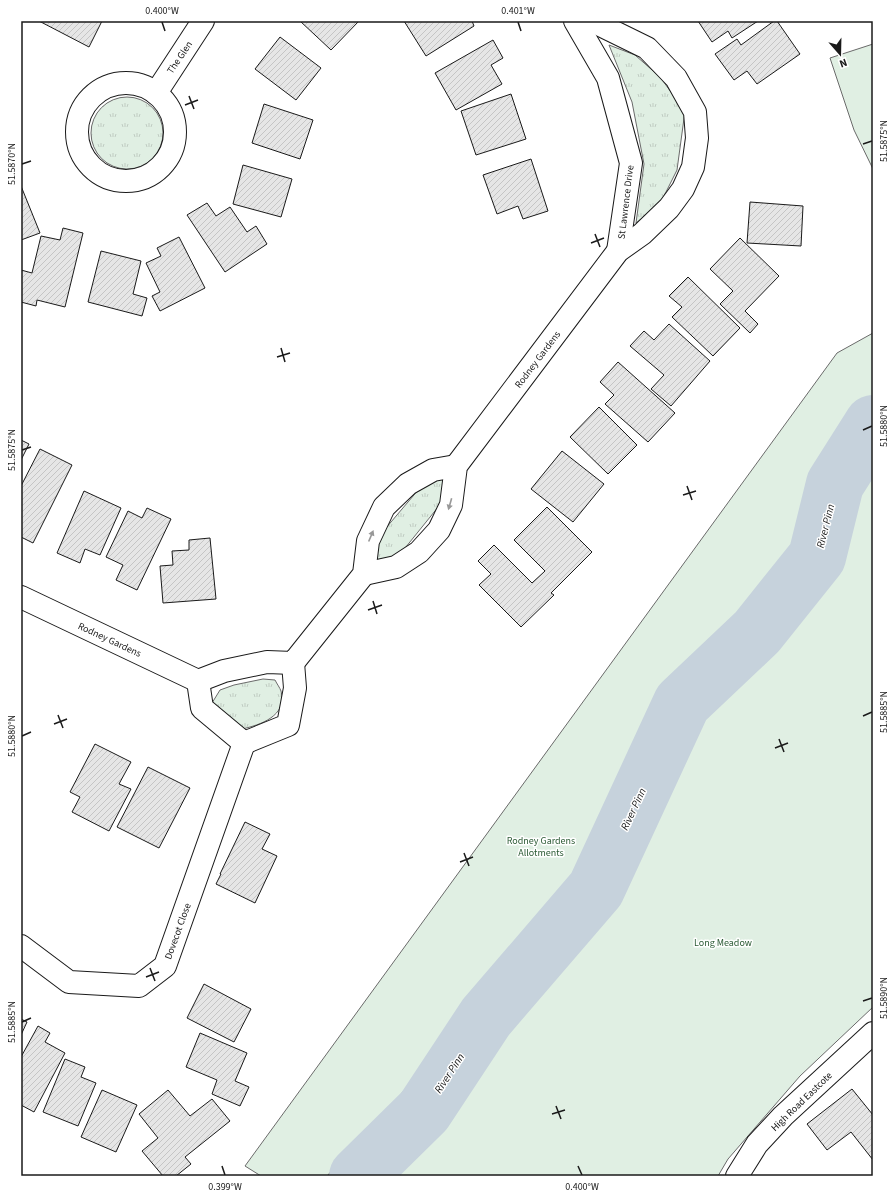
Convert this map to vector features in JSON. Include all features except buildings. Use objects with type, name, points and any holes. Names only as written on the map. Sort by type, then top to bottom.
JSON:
[{"type":"street","name":"The Glen","points":[[156,93],[203,21]]},
{"type":"street","name":"St Lawrence Drive","points":[[575,21],[608,78],[631,163],[618,251]]},
{"type":"street","name":"St Lawrence Drive","points":[[592,21],[647,48],[676,78],[695,112],[697,138],[693,166],[683,189],[670,208],[642,234],[618,251]]},
{"type":"street","points":[[126,83],[141,85],[156,93],[167,104],[174,119],[176,136],[172,152],[163,165],[150,176],[134,181],[118,181],[102,176],[90,165],[81,151],[77,136],[79,120],[85,105],[96,94],[110,86],[126,83]]},
{"type":"street","name":"Rodney Gardens","points":[[364,574],[396,567],[419,552],[439,530],[450,505],[456,466],[618,251]]},
{"type":"street","points":[[293,663],[266,662],[224,671],[198,681],[202,708],[244,743],[288,725],[295,688],[293,663],[364,574],[368,541],[384,507],[408,484],[433,470],[456,466]]},
{"type":"street","name":"Rodney Gardens","points":[[21,597],[198,681]]},
{"type":"street","name":"Dovecot Close","points":[[21,946],[69,982],[140,986],[165,966],[244,743]]},
{"type":"street","name":"High Road Eastcote","points":[[737,1176],[757,1144],[783,1116],[873,1033]]},
{"type":"green space","points":[[873,44],[873,169],[854,130],[830,58]]},
{"type":"green space","points":[[609,45],[635,55],[660,77],[685,111],[677,170],[660,204],[636,223],[644,164],[632,102]]},
{"type":"green space","points":[[120,97],[134,97],[141,99],[153,107],[161,119],[163,133],[161,147],[153,159],[141,167],[134,169],[120,169],[113,167],[101,159],[93,147],[91,140],[91,126],[93,119],[101,107],[113,99]]},
{"type":"green space","name":"Long Meadow","points":[[873,333],[873,410],[856,416],[807,535],[873,425],[873,1007],[800,1076],[728,1159],[718,1176],[345,1176],[466,1022],[327,1176],[261,1176],[245,1166],[837,353]],"holes":[[[791,562],[672,764],[586,872],[677,692]]]},
{"type":"green space","points":[[445,477],[443,501],[397,558],[374,564],[374,542],[425,482]]},
{"type":"green space","points":[[263,679],[275,680],[281,691],[282,700],[276,713],[264,722],[242,729],[212,703],[220,690],[234,685]]},
{"type":"waterway","name":"River Pinn","points":[[358,1176],[424,1111],[486,1017],[596,889],[682,703],[757,632],[817,557],[835,484],[873,424]]},
{"type":"park label","name":"Rodney Gardens Allotments","points":[[541,846]]}]
